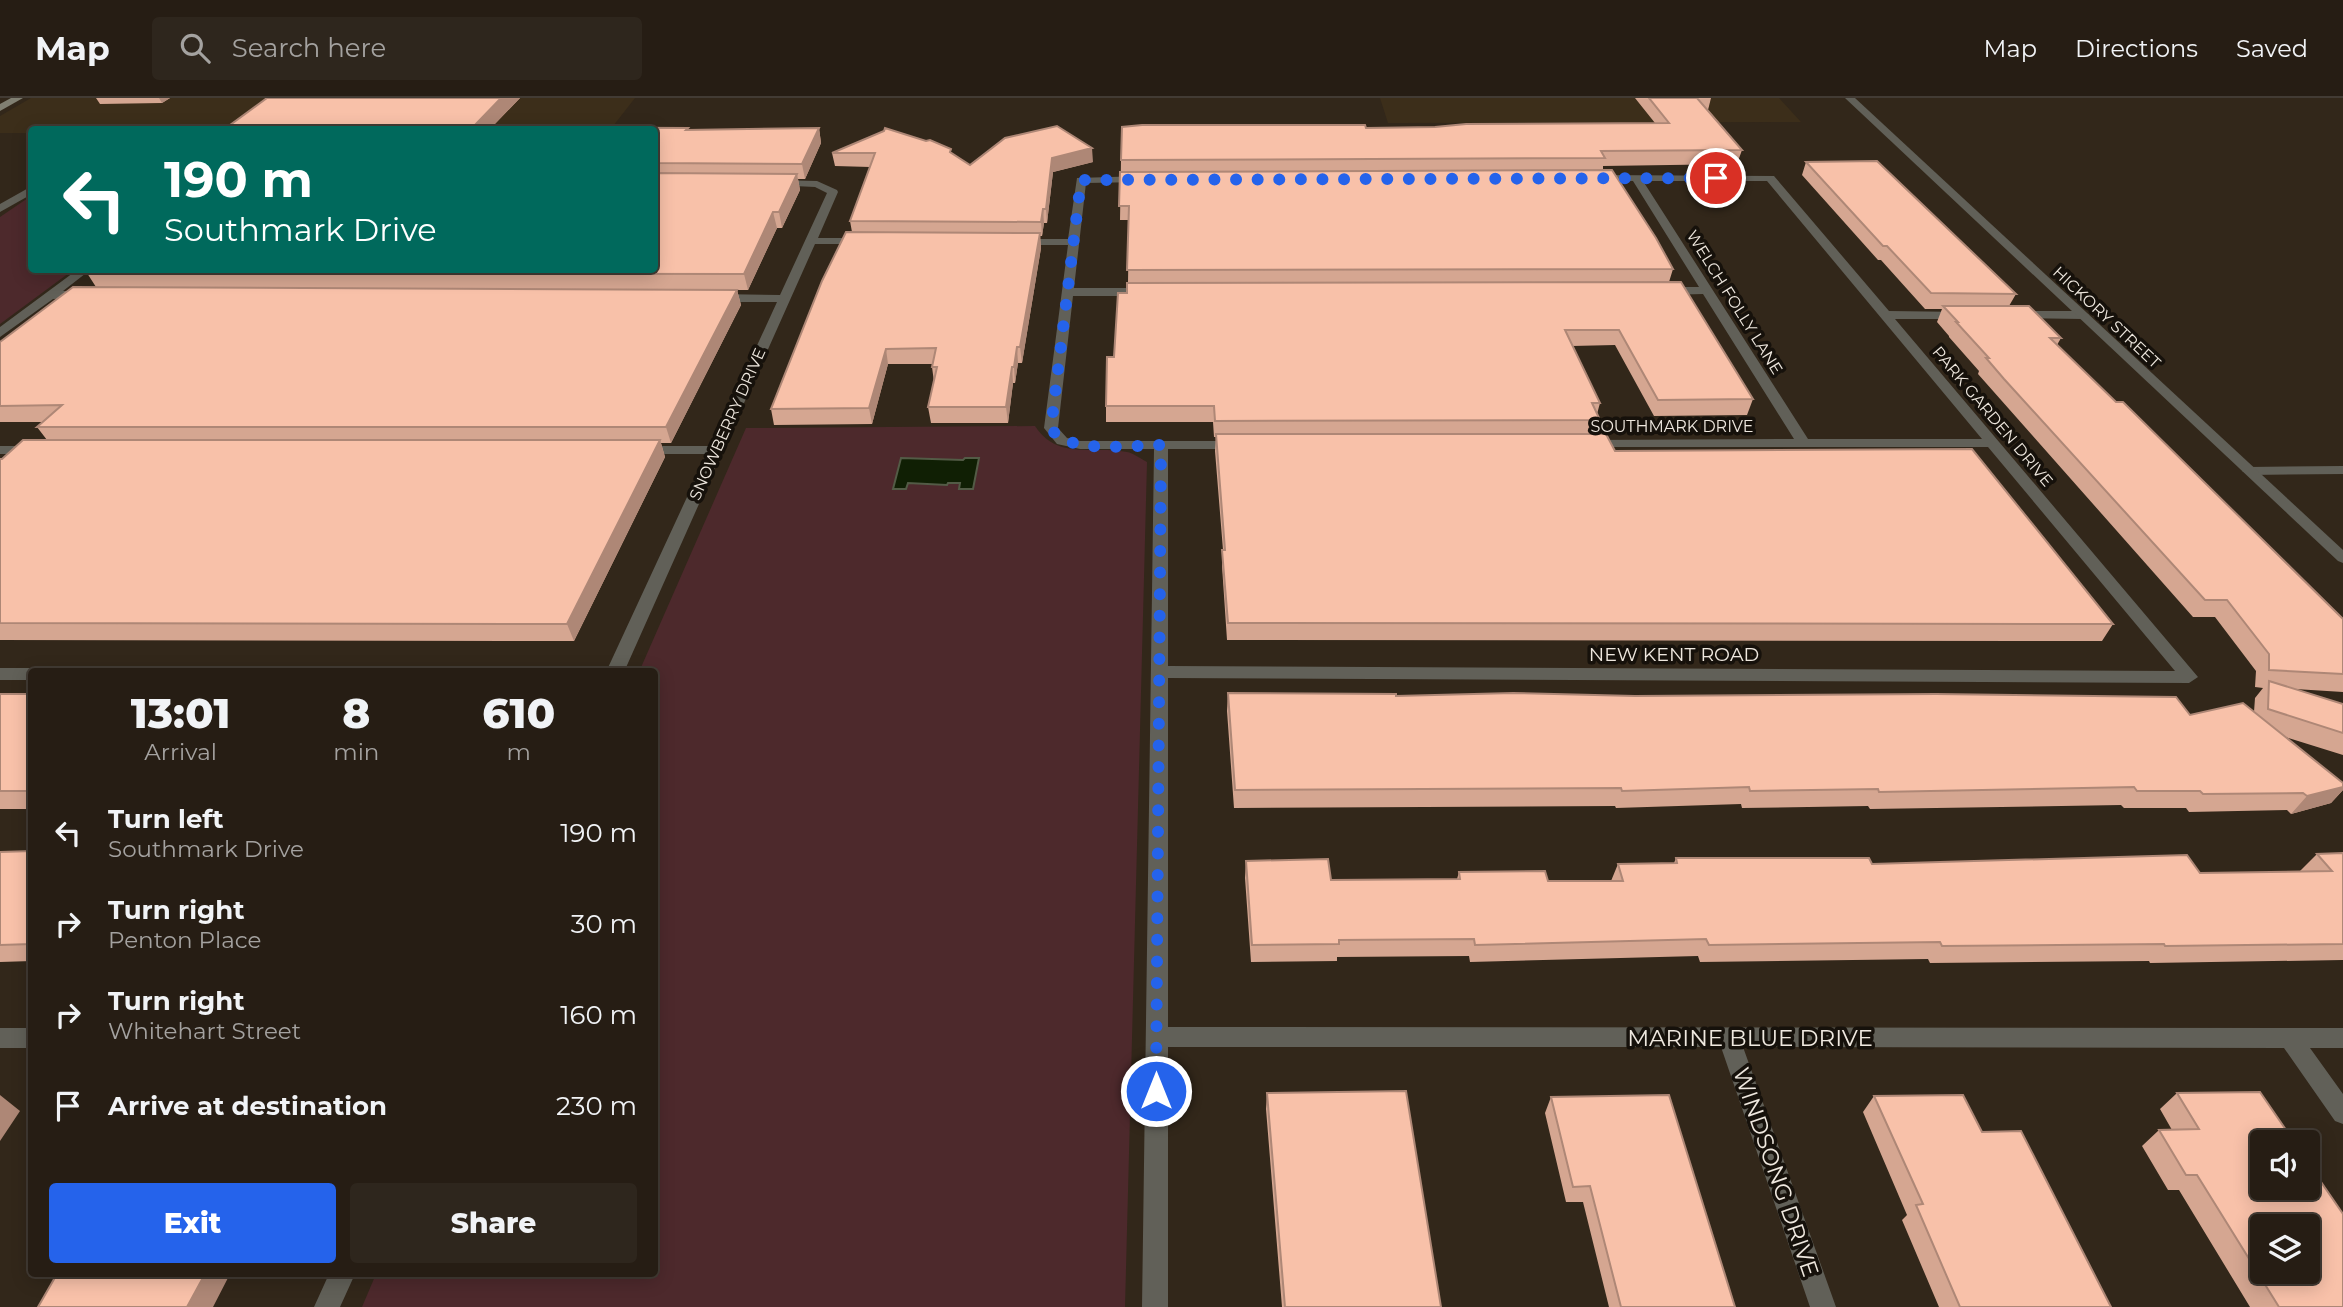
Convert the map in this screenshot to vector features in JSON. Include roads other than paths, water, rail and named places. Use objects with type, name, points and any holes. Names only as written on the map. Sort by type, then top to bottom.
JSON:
[{"type":"main road","points":[[0,108],[18,98]]},
{"type":"street","name":"HICKORY STREET","points":[[1850,98],[2343,558]]},
{"type":"street","points":[[1581,178],[1636,178]]},
{"type":"street","name":"PARK GARDEN DRIVE","points":[[1636,178],[1770,178],[2189,677]]},
{"type":"street","name":"WELCH FOLLY LANE","points":[[1636,178],[1804,444]]},
{"type":"street","points":[[1154,179],[1081,180],[1050,425],[1059,438],[1080,445],[1257,445]]},
{"type":"street","name":"SNOWBERRY DRIVE","points":[[617,668],[832,192],[817,184],[765,183]]},
{"type":"street","points":[[0,209],[28,192]]},
{"type":"street","points":[[810,241],[877,241]]},
{"type":"street","points":[[1008,242],[1073,242]]},
{"type":"street","points":[[0,332],[80,273]]},
{"type":"street","points":[[1656,290],[1707,290]]},
{"type":"street","points":[[1067,292],[1164,292]]},
{"type":"street","points":[[50,295],[101,295]]},
{"type":"street","points":[[704,298],[784,299]]},
{"type":"street","points":[[1884,315],[1977,315]]},
{"type":"street","points":[[2003,315],[2082,315]]},
{"type":"street","name":"SOUTHMARK DRIVE","points":[[1572,444],[1992,443]]},
{"type":"street","points":[[1154,1307],[1161,445]]},
{"type":"street","points":[[0,450],[56,450]]},
{"type":"street","points":[[620,450],[716,450]]},
{"type":"street","points":[[2249,471],[2343,470]]},
{"type":"street","name":"NEW KENT ROAD","points":[[1160,672],[2189,677]]},
{"type":"street","points":[[0,674],[28,674]]},
{"type":"street","name":"MARINE BLUE DRIVE","points":[[1157,1037],[2343,1038]]},
{"type":"street","points":[[0,1038],[28,1038]]},
{"type":"street","name":"WINDSONG DRIVE","points":[[1729,1038],[1823,1307]]},
{"type":"street","points":[[2290,1038],[2343,1113]]},
{"type":"street","points":[[327,1307],[341,1277]]}]
